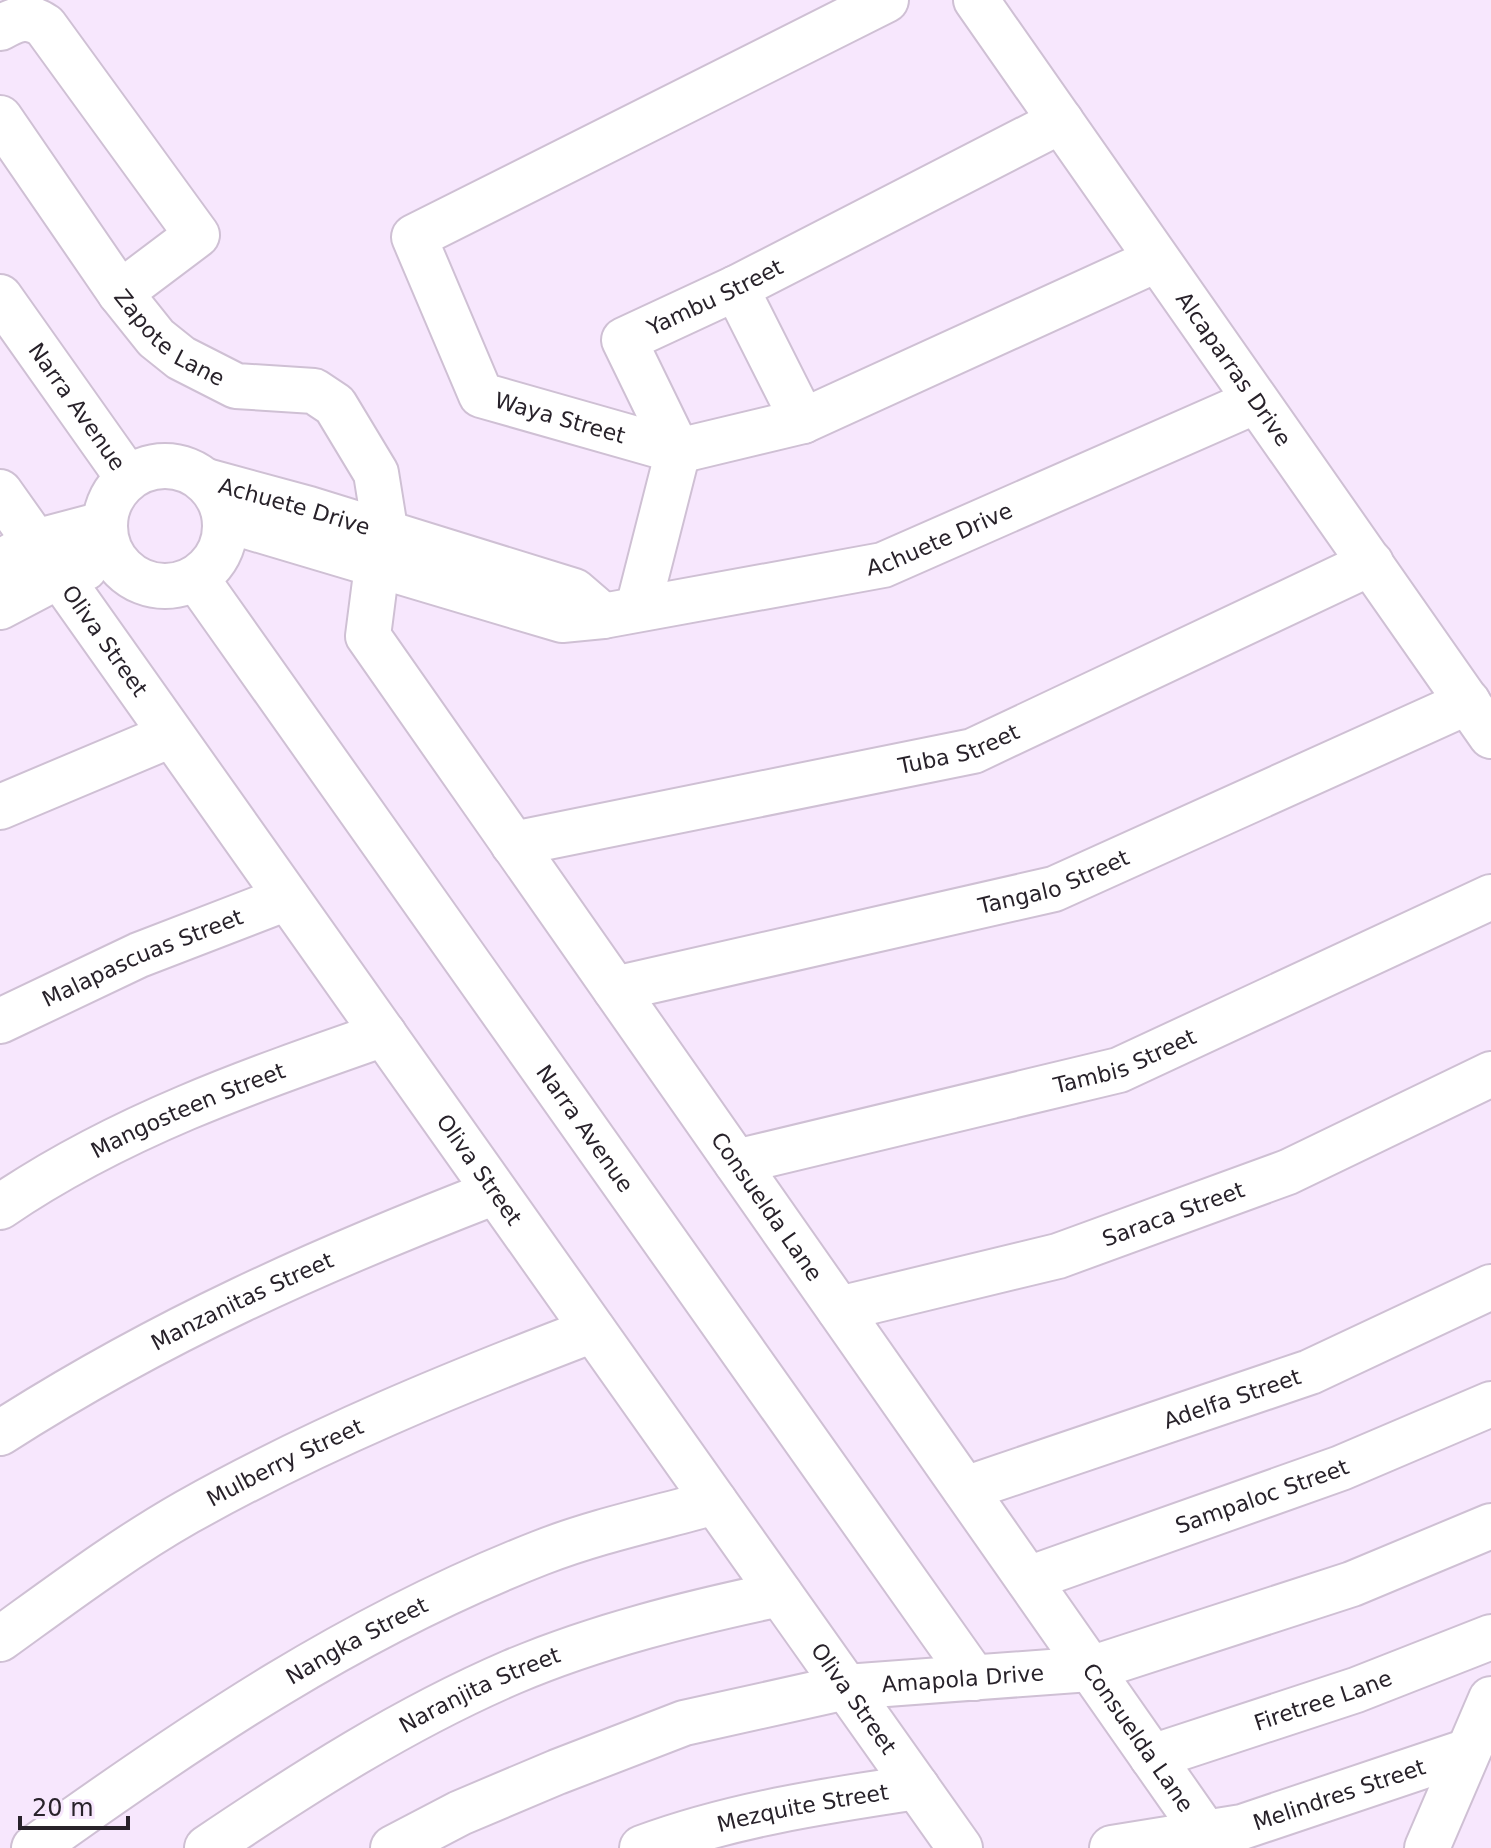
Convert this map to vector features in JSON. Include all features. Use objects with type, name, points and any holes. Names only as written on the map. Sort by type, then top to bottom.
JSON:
[{"type":"street","name":"Waya Street","points":[[886,0],[414,237],[481,395],[678,451],[803,421],[1156,260]]},
{"type":"street","name":"Alcaparras Drive","points":[[976,0],[1480,719]]},
{"type":"street","points":[[0,28],[23,18],[35,19],[45,26],[197,235],[120,293]]},
{"type":"street","name":"Zapote Lane","points":[[0,118],[120,293],[156,338],[211,374],[236,386],[314,391],[325,395],[335,405],[376,473],[381,551]]},
{"type":"street","name":"Yambu Street","points":[[678,451],[624,340],[736,288],[1061,121]]},
{"type":"street","points":[[736,288],[803,421]]},
{"type":"street","name":"Narra Avenue","points":[[0,297],[128,478]]},
{"type":"street","name":"Achuete Drive","points":[[206,481],[309,509],[381,551],[562,620],[883,565],[1256,401]]},
{"type":"street","points":[[621,612],[678,451]]},
{"type":"street","points":[[167,467],[194,473],[206,481],[226,520],[227,532],[220,555],[196,578],[174,586],[156,585],[136,578],[109,542],[111,495],[128,478],[167,467]]},
{"type":"street","name":"Oliva Street","points":[[0,492],[32,560],[171,735],[960,1848]]},
{"type":"street","name":"Achuete Drive","points":[[226,520],[381,551]]},
{"type":"street","points":[[0,607],[32,560],[109,542]]},
{"type":"street","name":"Consuelda Lane","points":[[381,551],[368,636],[1206,1834]]},
{"type":"street","name":"Tuba Street","points":[[513,844],[973,751],[1371,563]]},
{"type":"street","name":"Narra Avenue","points":[[196,578],[974,1678]]},
{"type":"street","name":"Tangalo Street","points":[[615,989],[1054,889],[1480,719]]},
{"type":"street","points":[[7,792],[171,735]]},
{"type":"street","name":"Tambis Street","points":[[736,1162],[1119,1070],[1491,897]]},
{"type":"street","name":"Malapascuas Street","points":[[0,1021],[139,955],[287,898]]},
{"type":"street","name":"Mangosteen Street","points":[[0,1207],[49,1174],[235,1086],[384,1034]]},
{"type":"street","name":"Saraca Street","points":[[839,1309],[1058,1256],[1288,1172],[1491,1074]]},
{"type":"street","name":"Manzanitas Street","points":[[0,1433],[90,1375],[233,1302],[341,1252],[495,1192]]},
{"type":"street","name":"Adelfa Street","points":[[965,1489],[1310,1372],[1491,1287]]},
{"type":"street","name":"Mulberry Street","points":[[0,1639],[134,1546],[249,1479],[435,1391],[593,1330]]},
{"type":"street","name":"Sampaloc Street","points":[[1028,1579],[1341,1468],[1491,1404]]},
{"type":"street","name":"Nangka Street","points":[[34,1848],[189,1737],[290,1674],[355,1639],[542,1552],[715,1502]]},
{"type":"street","name":"Amapola Drive","points":[[393,1848],[460,1813],[543,1777],[684,1723],[846,1687],[1090,1669],[1352,1584],[1491,1526]]},
{"type":"street","name":"Naranjita Street","points":[[207,1848],[359,1749],[514,1671],[615,1636],[708,1609],[780,1594]]},
{"type":"street","name":"Firetree Lane","points":[[1152,1757],[1356,1690],[1491,1637]]},
{"type":"street","points":[[1427,1848],[1491,1699]]},
{"type":"street","name":"Melindres Street","points":[[1112,1848],[1242,1827],[1468,1751]]},
{"type":"street","name":"Mezquite Street","points":[[642,1848],[677,1835],[781,1808],[917,1787]]}]
